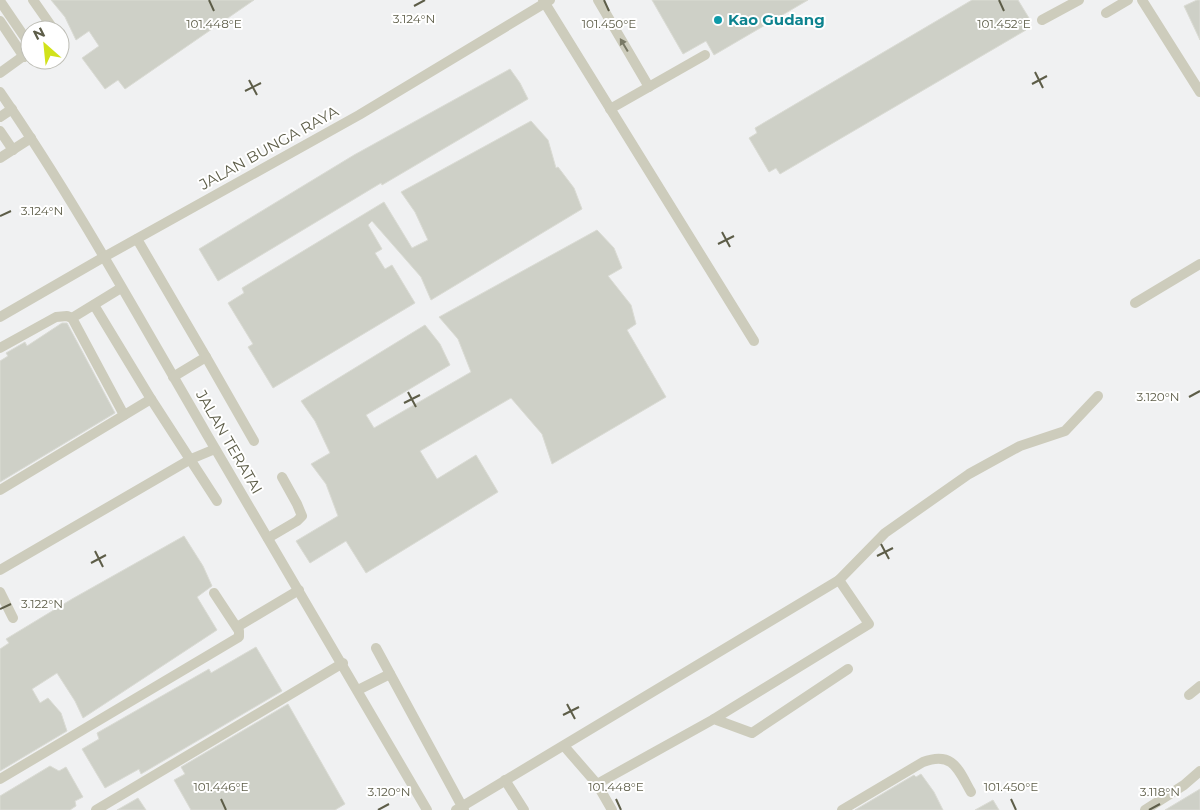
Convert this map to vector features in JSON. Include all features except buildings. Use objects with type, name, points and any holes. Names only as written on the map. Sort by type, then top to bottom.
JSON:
[{"type":"street","points":[[33,0],[47,20]]},
{"type":"street","points":[[598,0],[649,86]]},
{"type":"street","points":[[1042,20],[1079,0]]},
{"type":"street","points":[[1106,12],[1128,0]]},
{"type":"street","points":[[1142,0],[1200,92]]},
{"type":"street","points":[[0,1],[20,36]]},
{"type":"street","points":[[546,1],[610,109],[754,341]]},
{"type":"street","name":"JALAN BUNGA RAYA","points":[[0,317],[104,256],[359,115],[546,1]]},
{"type":"street","points":[[0,22],[20,42]]},
{"type":"street","points":[[610,109],[705,55]]},
{"type":"street","points":[[0,73],[20,57]]},
{"type":"street","name":"JALAN TERATAI","points":[[0,92],[31,138],[104,256],[427,810]]},
{"type":"street","points":[[0,117],[12,109]]},
{"type":"street","points":[[0,131],[13,150]]},
{"type":"street","points":[[0,158],[31,138]]},
{"type":"street","points":[[137,239],[254,440]]},
{"type":"street","points":[[1135,303],[1200,264]]},
{"type":"street","points":[[72,318],[121,288]]},
{"type":"street","points":[[94,305],[151,399],[217,501]]},
{"type":"street","points":[[0,348],[56,317],[67,316],[72,318],[124,415]]},
{"type":"street","points":[[173,377],[206,358]]},
{"type":"street","points":[[376,648],[461,809],[505,780],[839,580],[885,533],[969,474],[1020,446],[1065,431],[1098,396]]},
{"type":"street","points":[[0,490],[151,399]]},
{"type":"street","points":[[0,570],[191,459],[215,448]]},
{"type":"street","points":[[268,538],[302,516],[298,504],[282,477]]},
{"type":"street","points":[[597,784],[714,719],[870,624],[839,580]]},
{"type":"street","points":[[236,627],[299,590]]},
{"type":"street","points":[[0,592],[13,618]]},
{"type":"street","points":[[0,779],[238,638],[240,634],[214,593]]},
{"type":"street","points":[[96,810],[343,663]]},
{"type":"street","points":[[714,719],[752,733],[848,669]]},
{"type":"street","points":[[358,690],[390,674]]},
{"type":"street","points":[[1188,695],[1200,686]]},
{"type":"street","points":[[564,746],[597,784],[612,810]]},
{"type":"street","points":[[842,810],[923,762],[933,759],[942,758],[955,764],[971,792]]},
{"type":"street","points":[[1145,810],[1184,785],[1200,772]]},
{"type":"street","points":[[505,780],[524,810]]},
{"type":"place","name":"Kao Gudang","points":[[718,20]]}]
